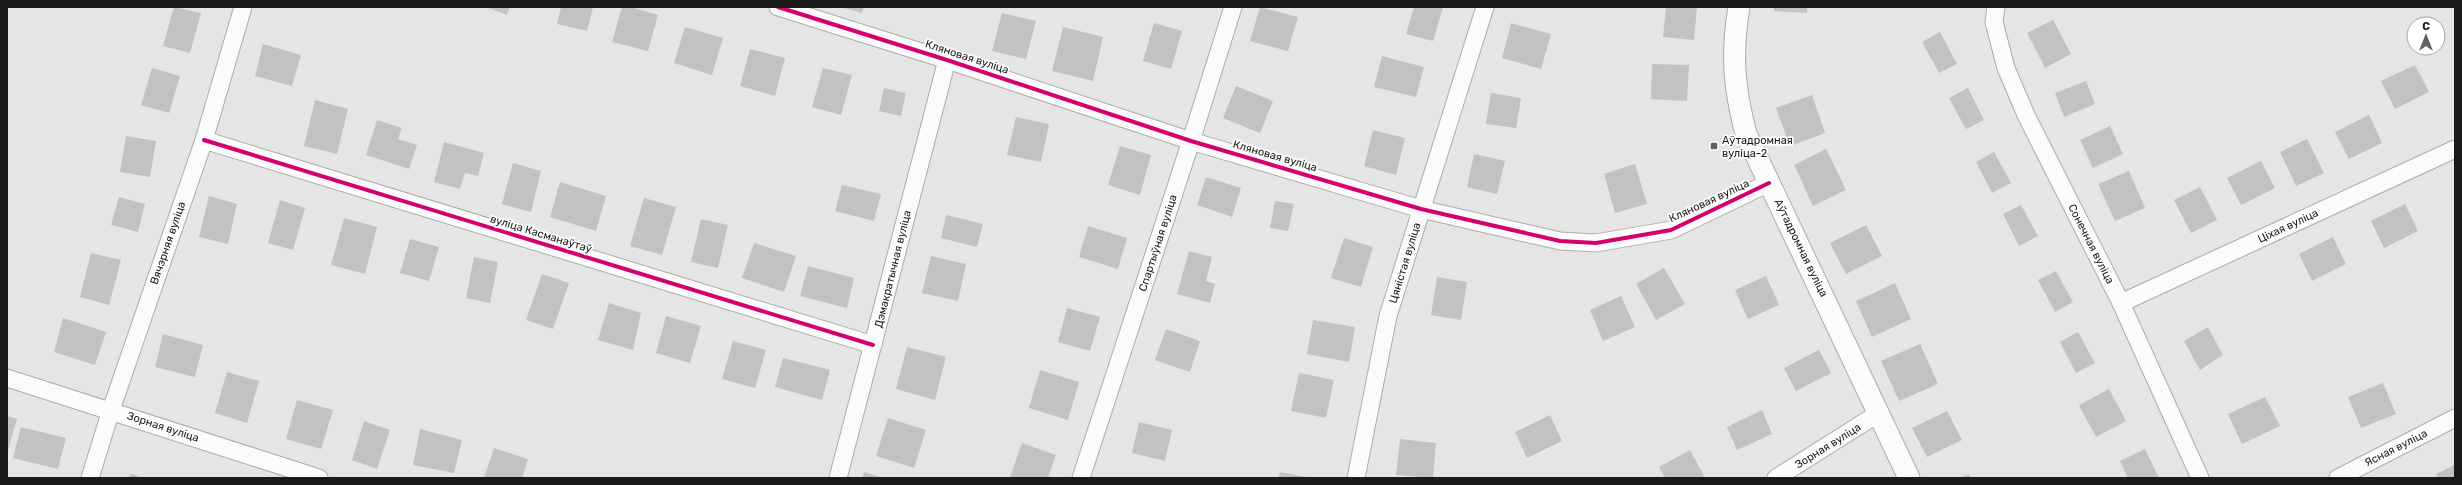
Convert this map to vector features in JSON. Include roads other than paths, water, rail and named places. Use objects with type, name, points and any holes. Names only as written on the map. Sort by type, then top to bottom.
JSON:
[{"type":"street","name":"Вячэрняя вуліца","points":[[90,478],[111,410],[204,140],[243,7]]},
{"type":"street","name":"Кляновая вуліца","points":[[778,7],[947,60],[1191,142],[1421,209],[1560,241],[1596,243],[1671,230],[1769,183]]},
{"type":"street","name":"Спартыўная вуліца","points":[[1081,478],[1191,142],[1233,7]]},
{"type":"street","name":"Цяністая вуліца","points":[[1356,478],[1388,316],[1486,7]]},
{"type":"street","name":"Аўтадромная вуліца","points":[[1739,7],[1734,56],[1736,97],[1746,134],[1909,478]]},
{"type":"street","name":"Сонечная вуліца","points":[[1996,7],[1994,22],[2006,68],[2026,116],[2121,303],[2200,478]]},
{"type":"street","name":"Дэмакратычная вуліца","points":[[838,478],[947,60]]},
{"type":"street","name":"вуліца Касманаўтаў","points":[[204,140],[873,345]]},
{"type":"street","name":"Ціхая вуліца","points":[[2121,303],[2455,150]]},
{"type":"street","name":"Зорная вуліца","points":[[7,378],[111,410],[319,478]]},
{"type":"street","name":"Зорная вуліца","points":[[1776,478],[1879,413]]},
{"type":"street","name":"Ясная вуліца","points":[[2338,478],[2455,418]]},
{"type":"place","name":"Аўтадромная вуліца-2","points":[[1714,146]]}]
